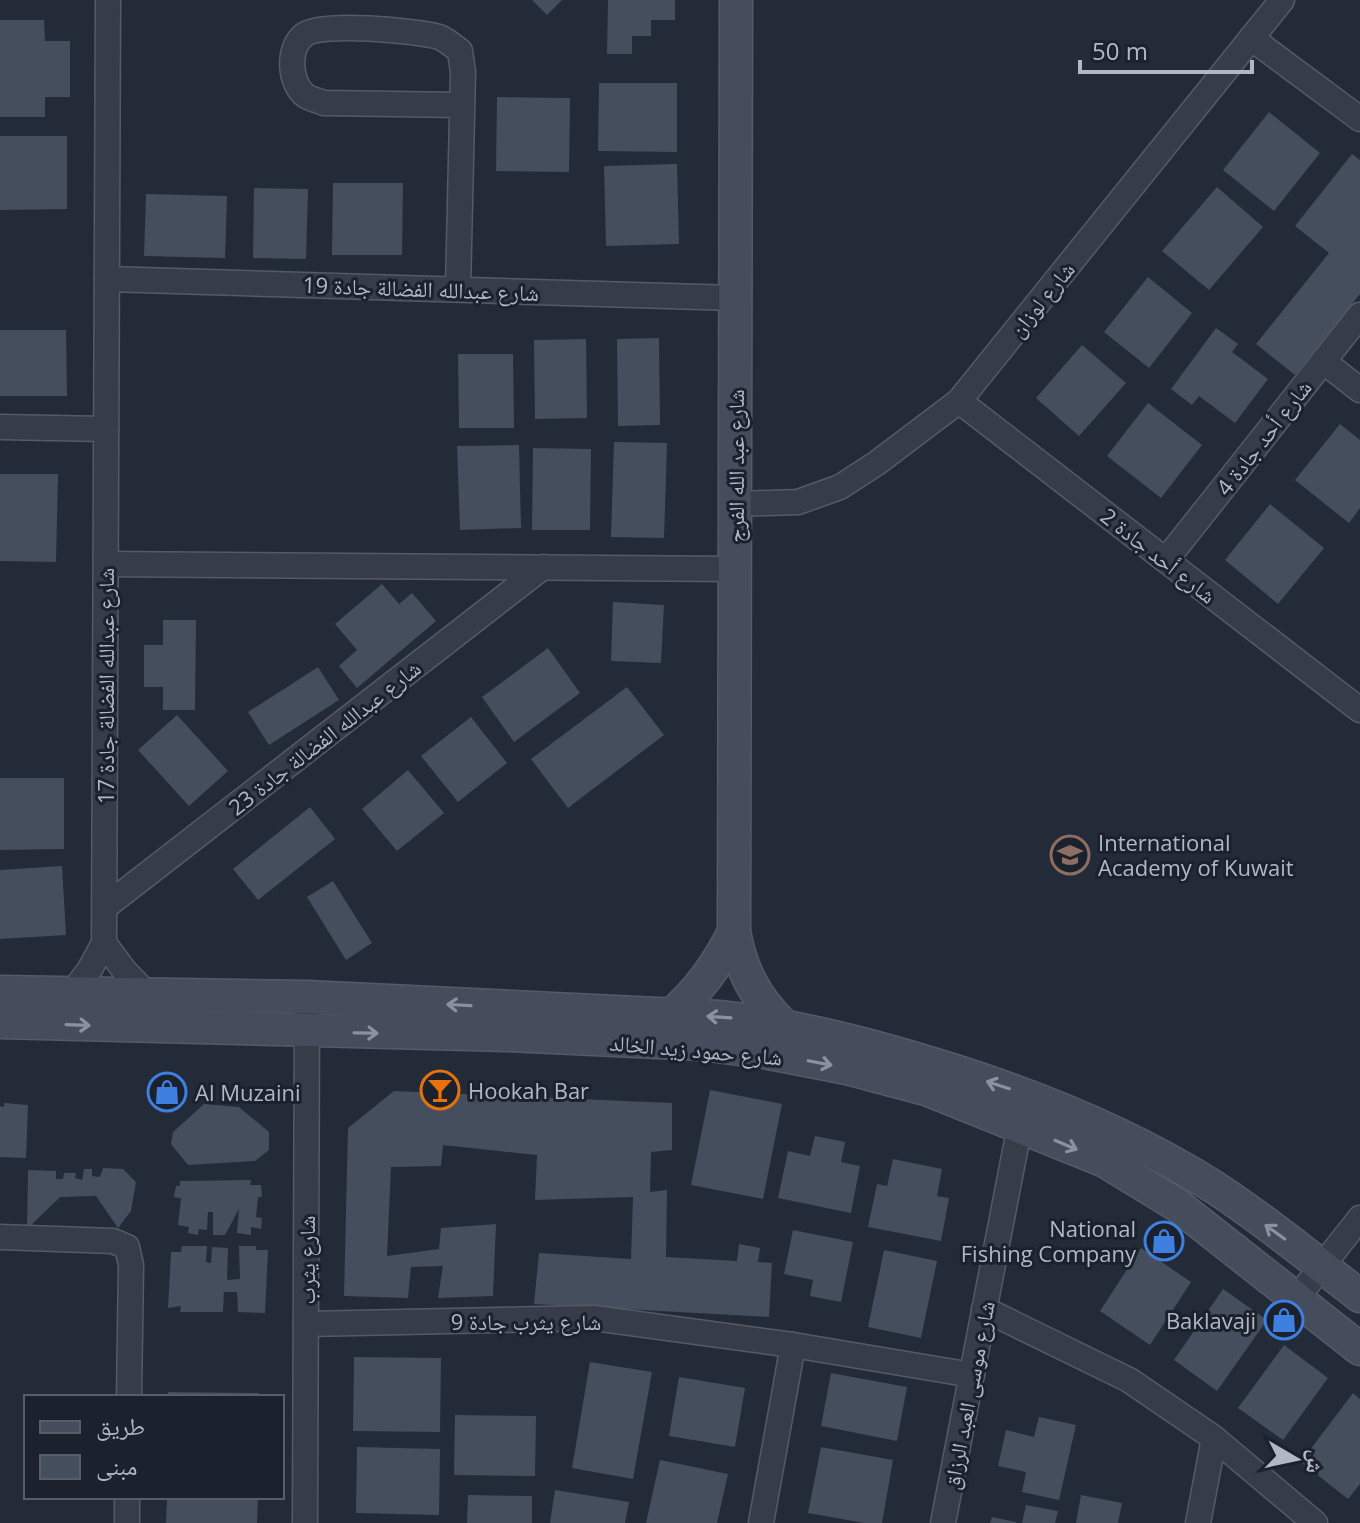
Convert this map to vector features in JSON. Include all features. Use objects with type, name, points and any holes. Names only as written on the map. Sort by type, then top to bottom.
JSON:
[{"type":"main road","name":"شارع عبد الله الفرج","points":[[736,0],[734,932],[738,953],[755,992],[782,1024]]},
{"type":"main road","name":"شارع عبد الله الفرج","points":[[671,1015],[708,978],[734,932]]},
{"type":"main road","name":"شارع حمود زيد الخالد","points":[[0,992],[307,997],[671,1015],[782,1024],[883,1048],[1010,1089],[1128,1138],[1215,1188],[1360,1296]]},
{"type":"main road","name":"شارع حمود زيد الخالد","points":[[0,1022],[507,1035],[700,1044],[764,1052],[847,1068],[926,1089],[1105,1161],[1177,1205],[1360,1349]]},
{"type":"street","name":"شارع عبدالله الفضالة جادة 17","points":[[72,993],[104,943],[108,0]]},
{"type":"street","name":"شارع لوزان","points":[[735,504],[798,502],[840,487],[959,401],[1282,0]]},
{"type":"street","points":[[458,289],[463,72],[460,51],[444,38],[408,30],[319,29],[303,35],[294,51],[291,69],[297,85],[306,96],[324,103],[462,105]]},
{"type":"street","points":[[1251,38],[1360,119]]},
{"type":"street","name":"شارع عبدالله الفضالة جادة 19","points":[[107,279],[735,298]]},
{"type":"street","name":"شارع أحد جادة 4","points":[[1166,560],[1360,315]]},
{"type":"street","points":[[1323,361],[1360,390]]},
{"type":"street","name":"شارع أحد جادة 2","points":[[959,401],[1360,710]]},
{"type":"street","points":[[0,427],[106,429]]},
{"type":"street","points":[[106,564],[735,569]]},
{"type":"street","name":"شارع عبدالله الفضالة جادة 23","points":[[105,907],[543,567]]},
{"type":"street","points":[[104,943],[147,994]]},
{"type":"street","name":"شارع يثرب","points":[[305,1523],[307,997]]},
{"type":"street","name":"شارع موسى العبد الرزاق","points":[[943,1523],[1020,1125]]},
{"type":"street","points":[[1296,1299],[1360,1218]]},
{"type":"street","points":[[0,1237],[113,1241],[127,1247],[131,1265],[129,1395]]},
{"type":"street","points":[[984,1309],[1129,1380],[1214,1438],[1315,1523]]},
{"type":"street","name":"شارع يثرب جادة 9","points":[[306,1324],[594,1318],[793,1345],[972,1375]]},
{"type":"street","points":[[761,1523],[793,1345]]},
{"type":"street","points":[[1198,1523],[1214,1438]]},
{"type":"street","points":[[127,1499],[127,1523]]},
{"type":"building","points":[[532,0],[562,0],[547,15]]},
{"type":"building","points":[[608,0],[675,0],[675,20],[651,20],[651,36],[632,36],[632,54],[607,54]]},
{"type":"building","points":[[0,20],[44,20],[45,41],[70,41],[70,97],[45,97],[45,117],[0,117]]},
{"type":"building","points":[[599,83],[677,83],[677,152],[598,151]]},
{"type":"building","points":[[497,97],[570,98],[569,172],[496,171]]},
{"type":"building","points":[[1269,112],[1320,153],[1274,211],[1223,170]]},
{"type":"building","points":[[0,136],[67,136],[67,209],[0,210]]},
{"type":"building","points":[[1352,154],[1360,160],[1360,294],[1295,375],[1256,344],[1329,253],[1295,226]]},
{"type":"building","points":[[677,164],[679,244],[606,246],[604,166]]},
{"type":"building","points":[[333,183],[403,183],[402,255],[332,255]]},
{"type":"building","points":[[1217,187],[1263,227],[1209,290],[1162,251]]},
{"type":"building","points":[[254,188],[308,189],[306,259],[253,258]]},
{"type":"building","points":[[146,194],[227,196],[225,258],[144,256]]},
{"type":"building","points":[[1148,277],[1192,313],[1149,368],[1104,332]]},
{"type":"building","points":[[1216,328],[1238,344],[1232,352],[1268,379],[1235,423],[1199,396],[1192,405],[1171,389]]},
{"type":"building","points":[[0,330],[66,330],[67,396],[0,396]]},
{"type":"building","points":[[659,338],[660,425],[618,426],[617,339]]},
{"type":"building","points":[[586,339],[587,418],[535,419],[534,340]]},
{"type":"building","points":[[1082,345],[1126,383],[1079,436],[1036,398]]},
{"type":"building","points":[[458,354],[513,354],[514,428],[459,428]]},
{"type":"building","points":[[1148,403],[1202,445],[1161,498],[1107,456]]},
{"type":"building","points":[[1340,424],[1360,440],[1360,508],[1349,523],[1295,480]]},
{"type":"building","points":[[614,442],[667,443],[664,538],[611,537]]},
{"type":"building","points":[[519,445],[521,528],[460,530],[457,446]]},
{"type":"building","points":[[533,448],[591,449],[590,530],[532,530]]},
{"type":"building","points":[[0,474],[58,474],[56,562],[0,561]]},
{"type":"building","points":[[1270,504],[1324,548],[1278,604],[1225,560]]},
{"type":"building","points":[[382,584],[399,604],[412,593],[436,621],[357,688],[339,666],[357,650],[335,624]]},
{"type":"building","points":[[613,602],[664,605],[661,663],[611,661]]},
{"type":"building","points":[[163,620],[196,620],[195,710],[163,710],[163,687],[144,687],[144,645],[163,645]]},
{"type":"building","points":[[548,648],[580,693],[514,742],[482,697]]},
{"type":"building","points":[[318,667],[339,700],[269,745],[248,712]]},
{"type":"building","points":[[627,687],[664,735],[568,808],[531,759]]},
{"type":"building","points":[[177,715],[228,771],[189,806],[138,750]]},
{"type":"building","points":[[471,717],[507,763],[458,802],[421,756]]},
{"type":"building","points":[[408,770],[444,813],[397,851],[362,809]]},
{"type":"building","points":[[0,778],[64,778],[64,849],[0,850]]},
{"type":"building","points":[[310,807],[335,839],[258,900],[233,869]]},
{"type":"building","points":[[62,866],[66,935],[0,939],[0,870]]},
{"type":"building","points":[[333,881],[372,943],[346,960],[307,897]]},
{"type":"building","points":[[710,1090],[782,1104],[763,1199],[691,1185]]},
{"type":"building","points":[[394,1091],[672,1103],[672,1150],[651,1152],[650,1192],[667,1190],[666,1257],[737,1261],[739,1244],[760,1248],[758,1262],[772,1263],[769,1317],[534,1304],[539,1253],[631,1259],[633,1197],[535,1200],[537,1155],[443,1145],[441,1166],[391,1167],[387,1256],[439,1249],[441,1228],[496,1224],[493,1296],[438,1298],[443,1266],[411,1267],[408,1298],[344,1296],[348,1128]]},
{"type":"building","points":[[4,1103],[28,1105],[26,1158],[0,1157],[0,1106],[4,1107]]},
{"type":"building","points":[[204,1104],[239,1107],[269,1132],[269,1150],[255,1161],[188,1165],[171,1144],[173,1132]]},
{"type":"building","points":[[815,1136],[845,1142],[841,1162],[860,1166],[851,1213],[778,1198],[788,1151],[810,1156]]},
{"type":"building","points":[[893,1159],[942,1169],[937,1196],[949,1198],[941,1241],[868,1227],[877,1184],[887,1186]]},
{"type":"building","points":[[103,1168],[123,1169],[136,1182],[131,1211],[118,1228],[96,1196],[60,1197],[27,1229],[28,1170],[56,1171],[56,1179],[63,1179],[64,1173],[76,1173],[75,1178],[82,1180],[84,1169],[92,1169],[92,1176],[100,1177]]},
{"type":"building","points":[[251,1180],[250,1185],[261,1185],[262,1197],[258,1197],[256,1217],[262,1218],[261,1229],[251,1227],[251,1235],[237,1233],[239,1209],[225,1235],[213,1235],[213,1212],[208,1212],[207,1230],[199,1229],[198,1235],[188,1233],[189,1227],[178,1225],[181,1198],[174,1197],[180,1181]]},
{"type":"building","points":[[793,1230],[853,1242],[841,1302],[810,1296],[813,1280],[784,1274]]},
{"type":"building","points":[[182,1246],[207,1246],[206,1262],[211,1263],[212,1247],[228,1248],[227,1280],[240,1279],[239,1246],[268,1250],[265,1313],[238,1312],[237,1292],[224,1292],[223,1312],[180,1312],[181,1306],[168,1308],[171,1252],[181,1252]]},
{"type":"building","points":[[1141,1248],[1191,1282],[1150,1345],[1100,1311]]},
{"type":"building","points":[[884,1250],[937,1261],[921,1338],[868,1327]]},
{"type":"building","points":[[1223,1289],[1267,1320],[1217,1391],[1174,1360]]},
{"type":"building","points":[[1284,1345],[1328,1378],[1283,1440],[1238,1408]]},
{"type":"building","points":[[354,1357],[441,1358],[440,1432],[353,1431]]},
{"type":"building","points":[[590,1362],[652,1372],[633,1479],[572,1468]]},
{"type":"building","points":[[831,1373],[907,1387],[897,1441],[821,1426]]},
{"type":"building","points":[[679,1377],[745,1388],[735,1447],[669,1436]]},
{"type":"building","points":[[168,1392],[259,1393],[259,1395],[168,1395]]},
{"type":"building","points":[[1353,1393],[1360,1399],[1360,1484],[1348,1499],[1301,1462]]},
{"type":"building","points":[[455,1415],[536,1416],[535,1476],[454,1475]]},
{"type":"building","points":[[1039,1417],[1076,1425],[1059,1500],[1022,1492],[1026,1472],[998,1466],[1006,1430],[1034,1437]]},
{"type":"building","points":[[357,1447],[440,1449],[439,1515],[356,1513]]},
{"type":"building","points":[[821,1447],[893,1460],[882,1523],[864,1523],[808,1513]]},
{"type":"building","points":[[660,1460],[728,1474],[717,1523],[646,1523]]},
{"type":"building","points":[[555,1490],[629,1502],[625,1523],[550,1523]]},
{"type":"building","points":[[468,1495],[532,1496],[532,1523],[467,1523]]},
{"type":"building","points":[[1081,1495],[1122,1503],[1118,1523],[1076,1523]]},
{"type":"building","points":[[167,1499],[258,1499],[257,1523],[166,1523]]},
{"type":"building","points":[[1026,1505],[1058,1511],[1055,1523],[1022,1523]]},
{"type":"building","points":[[992,1517],[1016,1522],[1016,1523],[990,1523]]},
{"type":"place","name":"International Academy of Kuwait","points":[[1070,855]]},
{"type":"place","name":"Hookah Bar","points":[[440,1090]]},
{"type":"place","name":"Al Muzaini","points":[[167,1092]]},
{"type":"place","name":"National Fishing Company","points":[[1164,1241]]},
{"type":"place","name":"Baklavaji","points":[[1284,1320]]}]
